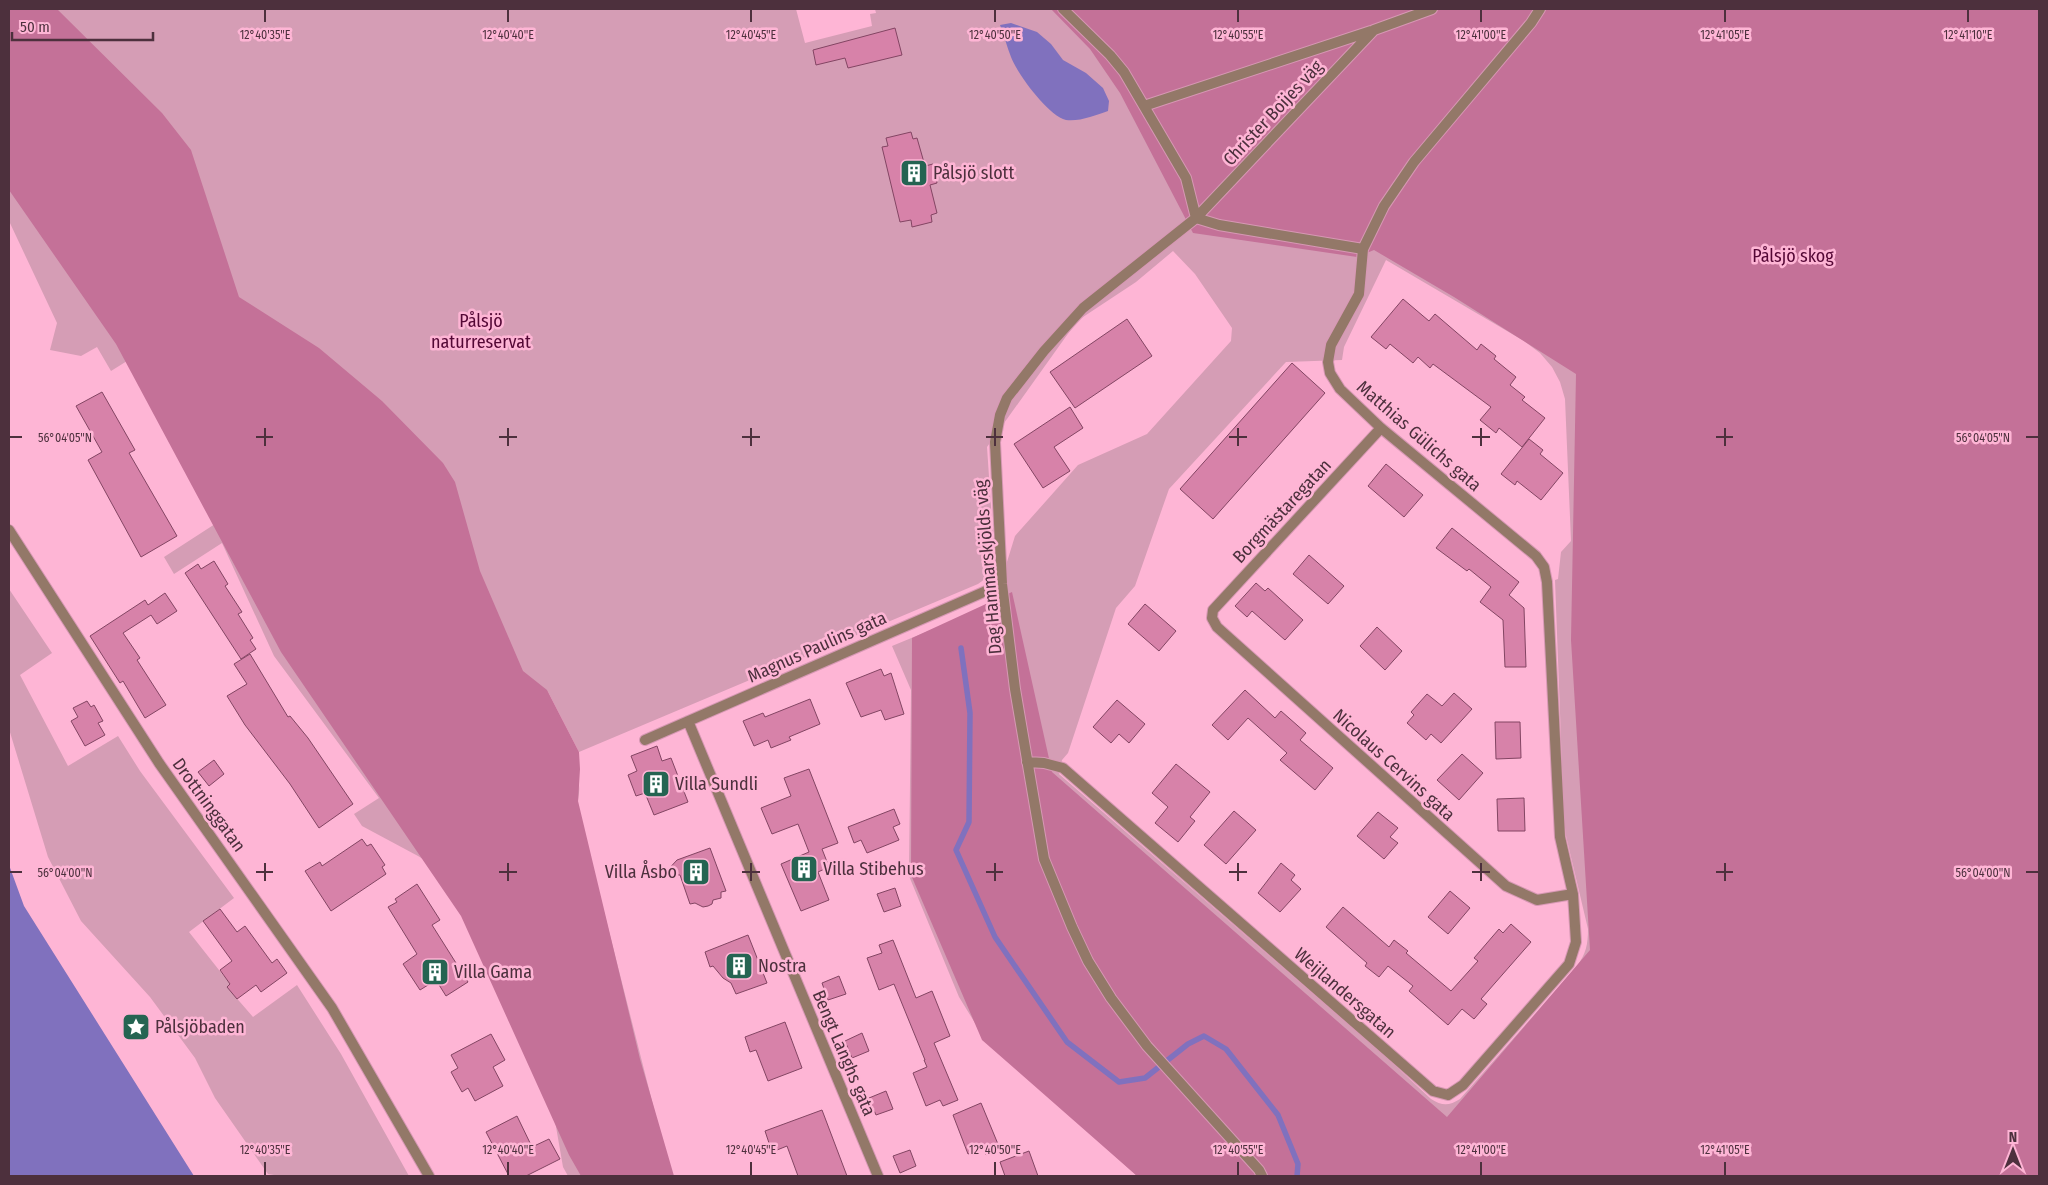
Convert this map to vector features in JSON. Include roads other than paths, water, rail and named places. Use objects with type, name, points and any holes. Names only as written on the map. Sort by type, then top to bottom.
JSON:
[{"type":"street","points":[[1063,9],[1110,55],[1124,72],[1186,178],[1196,218],[1218,225],[1363,249]]},
{"type":"street","name":"Christer Boijes väg","points":[[1144,106],[1432,9]]},
{"type":"street","name":"Matthias Gülichs gata","points":[[1540,9],[1531,23],[1414,162],[1384,206],[1363,249],[1358,294],[1331,345],[1328,362],[1330,372],[1340,389],[1381,428],[1536,556],[1544,567],[1547,582],[1560,837],[1573,894]]},
{"type":"street","name":"Christer Boijes väg","points":[[1196,218],[1374,30]]},
{"type":"street","name":"Dag Hammarskjölds väg","points":[[1196,218],[1083,308],[1044,351],[1007,398],[1000,415],[995,442],[1002,584],[1026,762],[1044,859],[1072,927],[1088,961],[1111,998],[1147,1046],[1259,1170],[1262,1176]]},
{"type":"street","name":"Borgmästaregatan","points":[[1212,618],[1213,610],[1381,428]]},
{"type":"street","name":"Drottninggatan","points":[[9,530],[159,763],[332,1008],[429,1176]]},
{"type":"street","name":"Magnus Paulins gata","points":[[645,740],[1002,584]]},
{"type":"street","name":"Nicolaus Cervins gata","points":[[1212,618],[1224,634],[1506,886],[1537,900],[1573,894]]},
{"type":"street","name":"Bengt Langhs gata","points":[[688,721],[878,1176]]},
{"type":"street","name":"Weijlandersgatan","points":[[1026,762],[1044,763],[1063,768],[1434,1091],[1448,1095],[1463,1085],[1569,964],[1576,942],[1573,894]]},
{"type":"waterway","points":[[961,648],[970,713],[969,822],[956,850],[995,937],[1067,1042],[1119,1082],[1145,1078],[1188,1044],[1204,1036],[1226,1049],[1278,1115],[1298,1164],[1297,1176]]},
{"type":"place","name":"Pålsjö slott","points":[[914,173]]},
{"type":"place","name":"Villa Sundli","points":[[656,784]]},
{"type":"place","name":"Villa Stibehus","points":[[804,869]]},
{"type":"place","name":"Villa Åsbo","points":[[696,872]]},
{"type":"place","name":"Nostra","points":[[739,966]]},
{"type":"place","name":"Villa Gama","points":[[435,972]]},
{"type":"place","name":"Pålsjöbaden","points":[[136,1027]]},
{"type":"park label","name":"Pålsjö skog","points":[[1793,256]]},
{"type":"park label","name":"Pålsjö naturreservat","points":[[481,331]]}]
